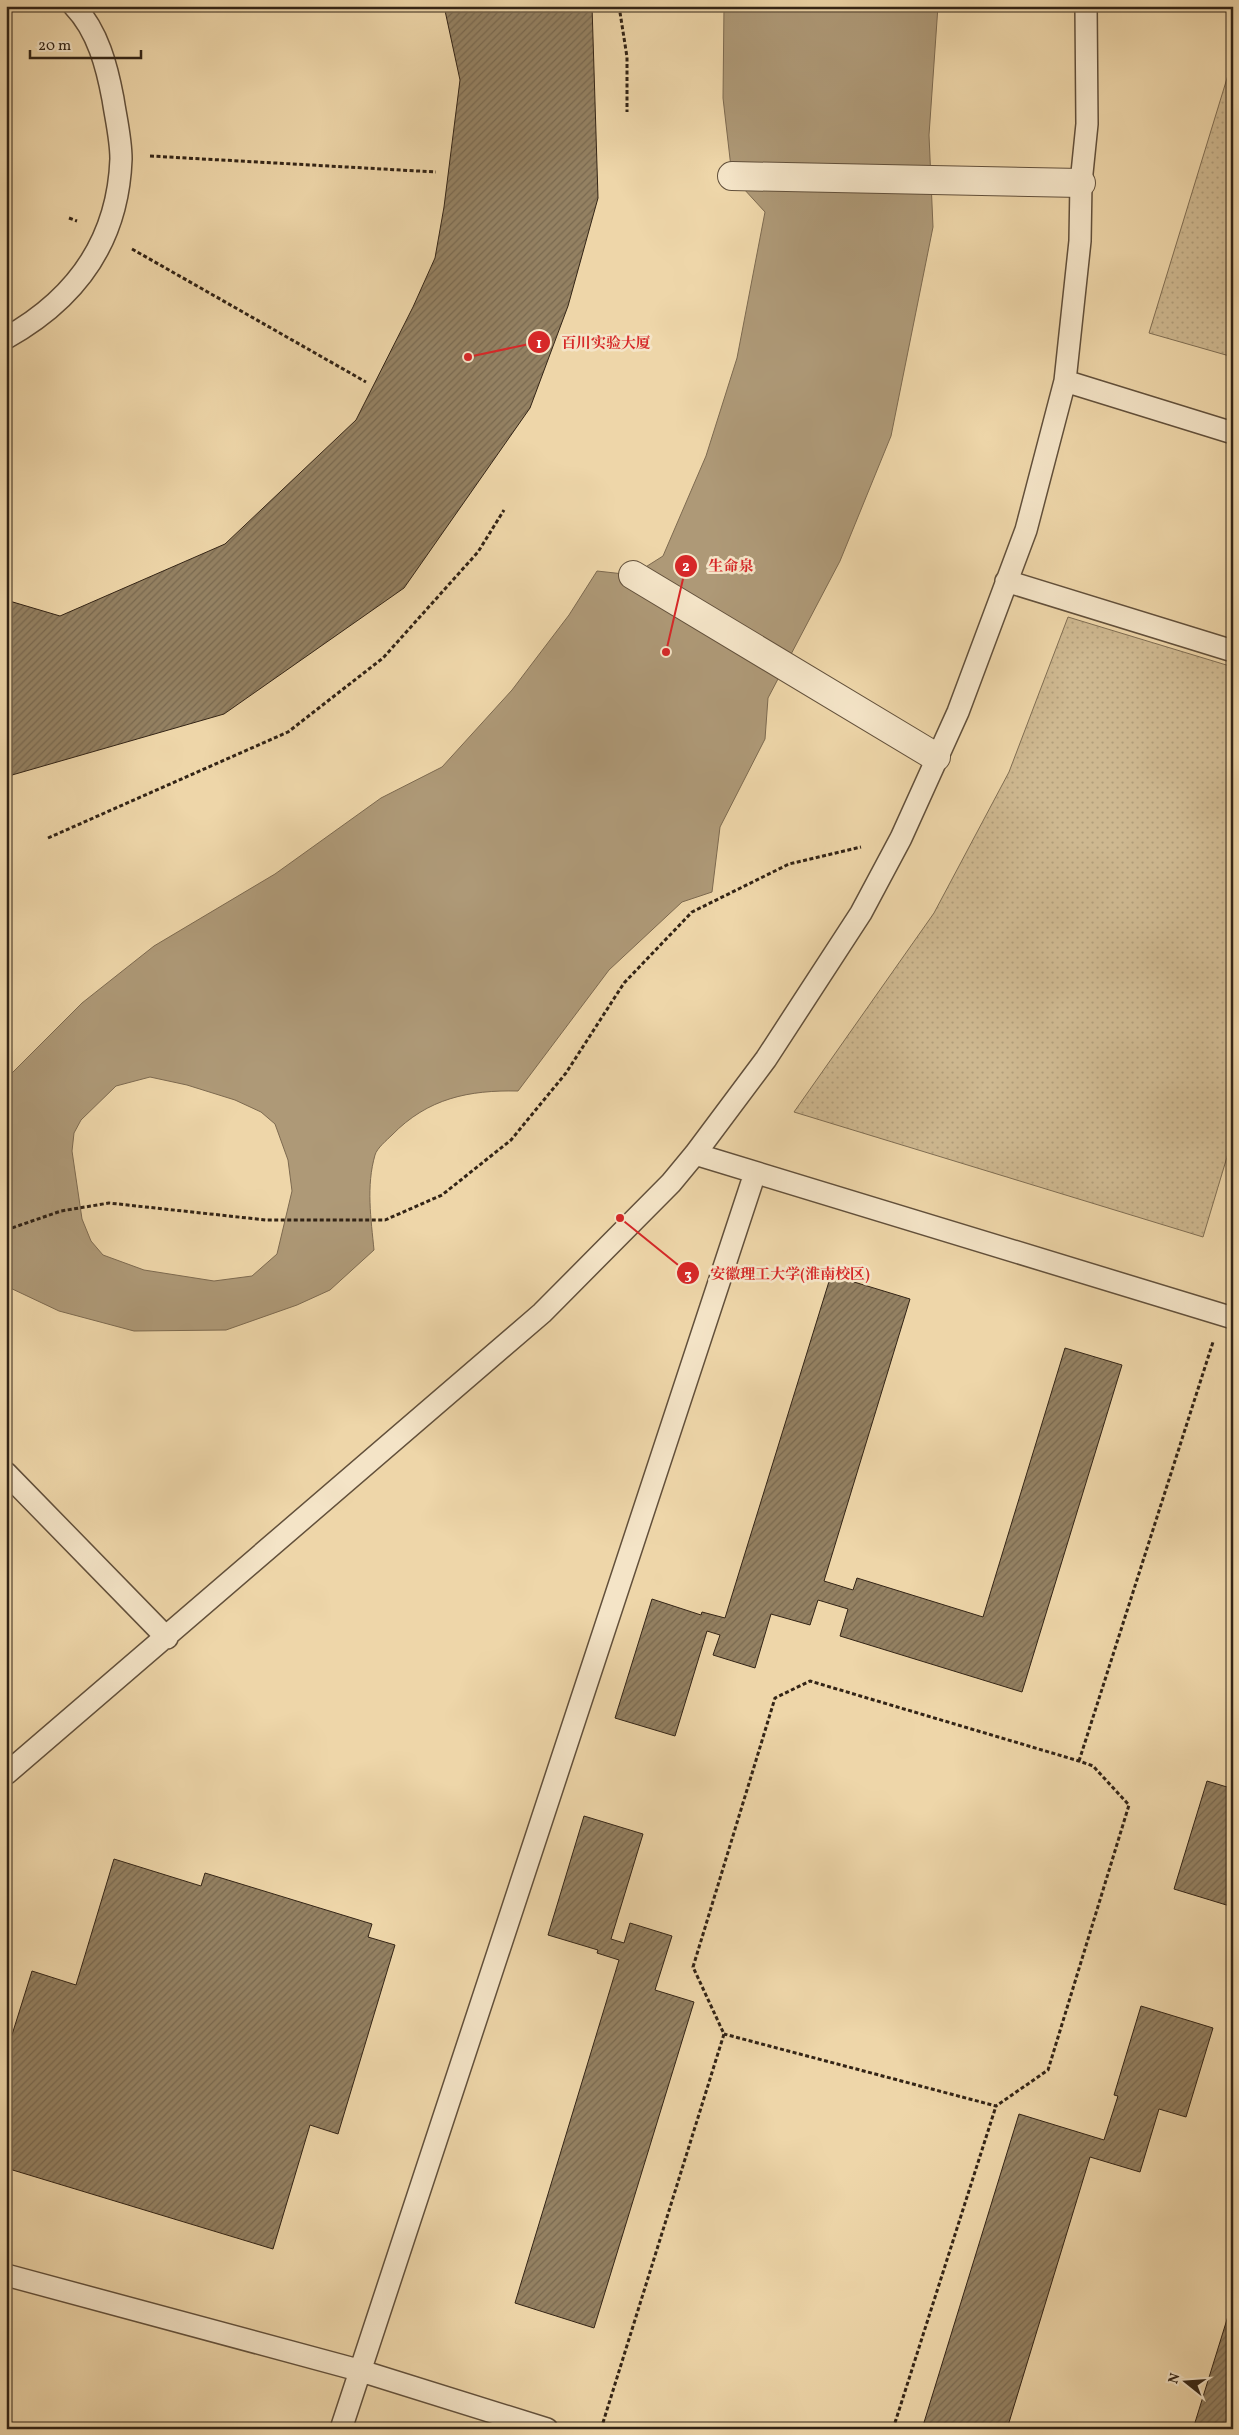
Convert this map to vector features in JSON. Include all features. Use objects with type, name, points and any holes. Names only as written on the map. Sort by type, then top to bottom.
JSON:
[{"type":"street","points":[[732,176],[1082,183]]},
{"type":"street","points":[[633,575],[936,757]]},
{"type":"lane","points":[[6,338],[31,324],[56,304],[79,280],[96,252],[110,222],[118,190],[119,129],[108,72],[96,40],[74,6]]},
{"type":"lane","points":[[6,1774],[542,1313],[671,1182],[695,1154],[771,1051],[861,912],[901,838],[958,712],[1026,530],[1065,381],[1080,241],[1087,124],[1086,6]]},
{"type":"lane","points":[[1065,381],[1233,433]]},
{"type":"lane","points":[[1006,581],[1233,651]]},
{"type":"lane","points":[[695,1154],[1227,1316]]},
{"type":"lane","points":[[341,2429],[358,2370],[755,1173]]},
{"type":"lane","points":[[6,1473],[166,1638]]},
{"type":"lane","points":[[6,2275],[358,2370],[543,2428]]},
{"type":"path","points":[[619,6],[627,57],[627,112]]},
{"type":"path","points":[[120,154],[436,172]]},
{"type":"path","points":[[68,218],[104,233],[366,382]]},
{"type":"path","points":[[48,838],[288,732],[383,658],[478,552],[504,510]]},
{"type":"path","points":[[6,1230],[60,1210],[109,1203],[266,1220],[385,1220],[442,1195],[511,1140],[566,1073],[624,982],[692,912],[789,864],[901,838]]},
{"type":"path","points":[[1079,1761],[1227,1316]]},
{"type":"path","points":[[600,2429],[724,2034],[692,1967],[775,1698],[810,1681],[1094,1766],[1128,1805],[1048,2070],[996,2106],[893,2429]]},
{"type":"path","points":[[724,2034],[996,2106]]},
{"type":"shaded area","points":[[724,6],[938,6],[929,135],[933,227],[891,436],[840,561],[768,698],[765,739],[720,827],[712,892],[682,902],[609,970],[518,1091],[483,1092],[450,1099],[420,1112],[382,1144],[375,1155],[370,1191],[374,1250],[330,1290],[297,1305],[226,1330],[134,1331],[59,1311],[6,1286],[6,1076],[9,1076],[82,1003],[154,946],[275,874],[381,798],[442,767],[512,690],[569,615],[597,571],[633,575],[663,556],[706,456],[737,358],[765,212],[732,176],[723,98]],"holes":[[[150,1077],[187,1085],[235,1100],[261,1112],[275,1124],[288,1160],[292,1191],[277,1254],[252,1276],[214,1281],[144,1270],[103,1255],[91,1241],[82,1219],[72,1151],[74,1133],[81,1120],[116,1086]]]},
{"type":"shaded area","points":[[1231,6],[1233,6],[1233,357],[1149,333],[1232,62]]},
{"type":"shaded area","points":[[1068,617],[1233,667],[1233,1137],[1203,1237],[794,1112],[934,913],[1009,772]]},
{"type":"building","points":[[444,6],[592,6],[598,198],[568,306],[530,408],[404,588],[224,714],[12,775],[6,794],[6,600],[60,616],[225,544],[356,420],[413,307],[435,258],[444,207],[460,80]]},
{"type":"building","points":[[831,1275],[910,1299],[824,1581],[853,1590],[857,1578],[983,1617],[1065,1348],[1122,1365],[1022,1692],[840,1636],[848,1609],[818,1600],[810,1625],[771,1614],[755,1668],[713,1655],[720,1635],[707,1631],[675,1736],[615,1718],[652,1599],[701,1615],[702,1612],[725,1618]]},
{"type":"building","points":[[1233,1769],[1233,1907],[1174,1889],[1207,1781],[1227,1787]]},
{"type":"building","points":[[584,1816],[643,1834],[611,1939],[624,1943],[630,1923],[672,1936],[655,1990],[694,2002],[594,2328],[515,2303],[619,1960],[597,1953],[598,1950],[548,1935]]},
{"type":"building","points":[[114,1859],[201,1886],[205,1873],[372,1924],[368,1937],[395,1945],[338,2134],[310,2125],[273,2249],[6,2168],[6,2054],[32,1971],[76,1985]]},
{"type":"building","points":[[1141,2006],[1213,2028],[1186,2117],[1159,2109],[1140,2172],[1090,2157],[1007,2429],[922,2429],[1019,2114],[1104,2140],[1118,2096],[1114,2095]]},
{"type":"building","points":[[1233,2300],[1233,2429],[1193,2429]]},
{"type":"place","name":"百川实验大厦","points":[[468,357]]},
{"type":"place","name":"生命泉","points":[[666,652]]},
{"type":"place","name":"安徽理工大学(淮南校区)","points":[[620,1218]]}]
